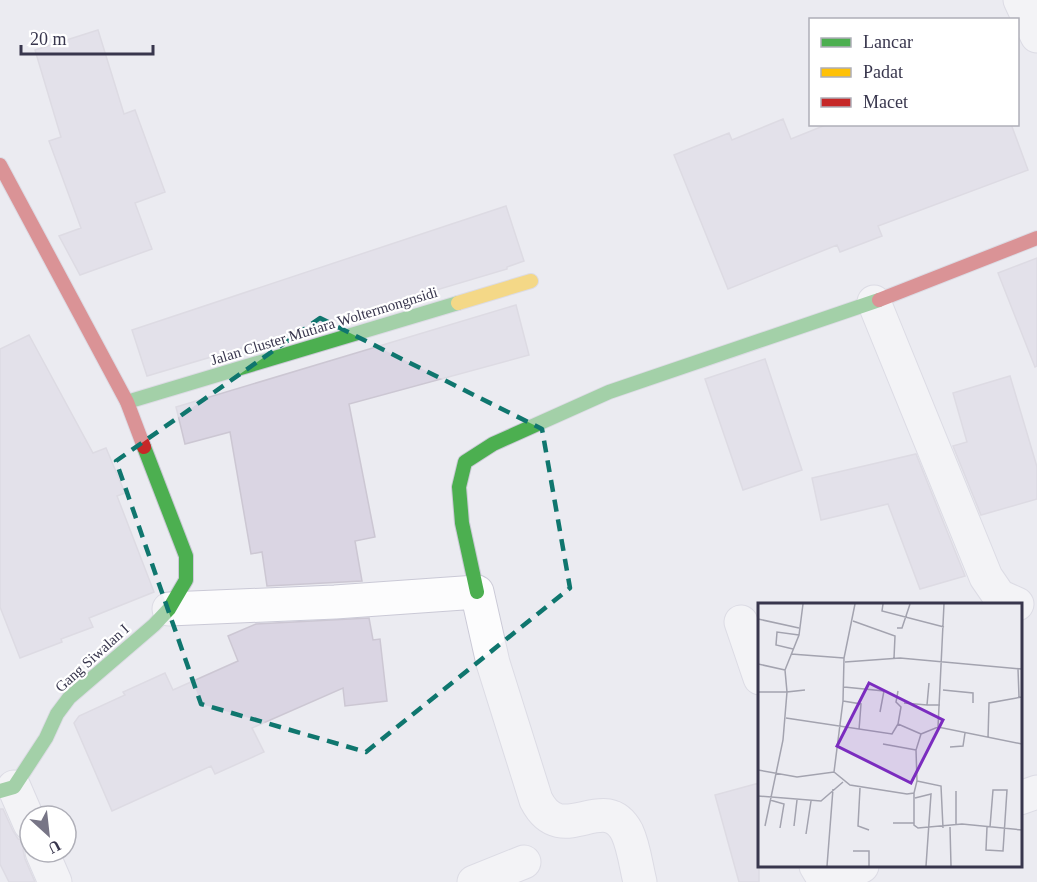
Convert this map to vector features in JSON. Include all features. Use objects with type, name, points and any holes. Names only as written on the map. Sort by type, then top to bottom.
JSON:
[{"type":"street","points":[[1020,0],[1037,36]]},
{"type":"street","name":"Gang Siwalan I","points":[[0,165],[127,402],[186,556],[186,580],[169,609],[154,625],[69,698],[57,714],[46,738],[7,789]]},
{"type":"street","points":[[640,882],[631,842],[620,822],[601,814],[570,822],[562,821],[553,818],[541,809],[536,800],[493,663],[462,523],[459,487],[465,462],[493,444],[609,392],[874,302],[1037,238]]},
{"type":"street","name":"Jalan Cluster Mutiara Woltermongnsidi","points":[[127,402],[531,281]]},
{"type":"street","points":[[874,302],[986,577],[999,596],[1015,603]]},
{"type":"street","points":[[169,609],[335,602],[477,592]]},
{"type":"street","points":[[1022,606],[1037,602]]},
{"type":"street","points":[[741,622],[758,675]]},
{"type":"street","points":[[7,789],[18,806]]},
{"type":"street","points":[[1022,797],[1037,792]]},
{"type":"street","points":[[474,882],[524,862]]},
{"type":"street","points":[[47,864],[55,882]]},
{"type":"street","points":[[817,867],[822,876],[838,878],[860,867]]},
{"type":"highlighted area","points":[[320,318],[542,429],[570,588],[366,752],[201,704],[116,461]]},
{"type":"building","points":[[98,30],[124,114],[135,110],[165,192],[135,203],[152,249],[80,275],[59,236],[81,228],[49,141],[61,137],[35,50]]},
{"type":"building","points":[[783,119],[791,139],[823,126],[1012,126],[1028,170],[878,226],[882,236],[840,252],[837,245],[728,289],[674,155],[729,133],[732,140]]},
{"type":"building","points":[[506,206],[524,261],[507,267],[507,269],[147,376],[132,330]]},
{"type":"building","points":[[1037,258],[1037,366],[1035,367],[998,273]]},
{"type":"building","points":[[516,305],[529,355],[349,404],[375,537],[355,541],[362,581],[267,586],[262,552],[251,554],[230,432],[185,444],[176,407]]},
{"type":"building","points":[[29,335],[93,453],[106,448],[125,493],[117,496],[154,592],[89,618],[93,627],[20,658],[0,607],[0,349]]},
{"type":"building","points":[[765,359],[802,470],[743,490],[705,379]]},
{"type":"building","points":[[1010,376],[1037,467],[1037,499],[981,515],[953,446],[967,442],[953,393]]},
{"type":"building","points":[[916,454],[965,576],[920,589],[888,504],[821,520],[812,478]]},
{"type":"building","points":[[369,618],[373,640],[380,639],[387,701],[345,706],[343,688],[252,728],[264,752],[215,774],[211,766],[112,811],[74,723],[79,716],[165,673],[173,690],[238,661],[228,636],[256,624]]},
{"type":"building","points":[[758,783],[759,882],[739,882],[715,795]]},
{"type":"building","points":[[0,809],[3,809],[18,839],[18,864],[27,864],[35,882],[9,882],[0,864]]},
{"type":"traffic: fast","points":[[477,592],[462,523],[459,487],[465,462],[493,444],[609,392],[879,300]]},
{"type":"traffic: fast","points":[[127,402],[458,303]]},
{"type":"traffic: fast","points":[[0,791],[14,787],[69,698],[154,625],[169,609],[186,580],[186,556],[144,447]]},
{"type":"traffic: slow","points":[[458,303],[531,281]]},
{"type":"traffic: jam","points":[[0,165],[127,402],[144,447]]},
{"type":"traffic: jam","points":[[879,300],[1037,238]]}]
